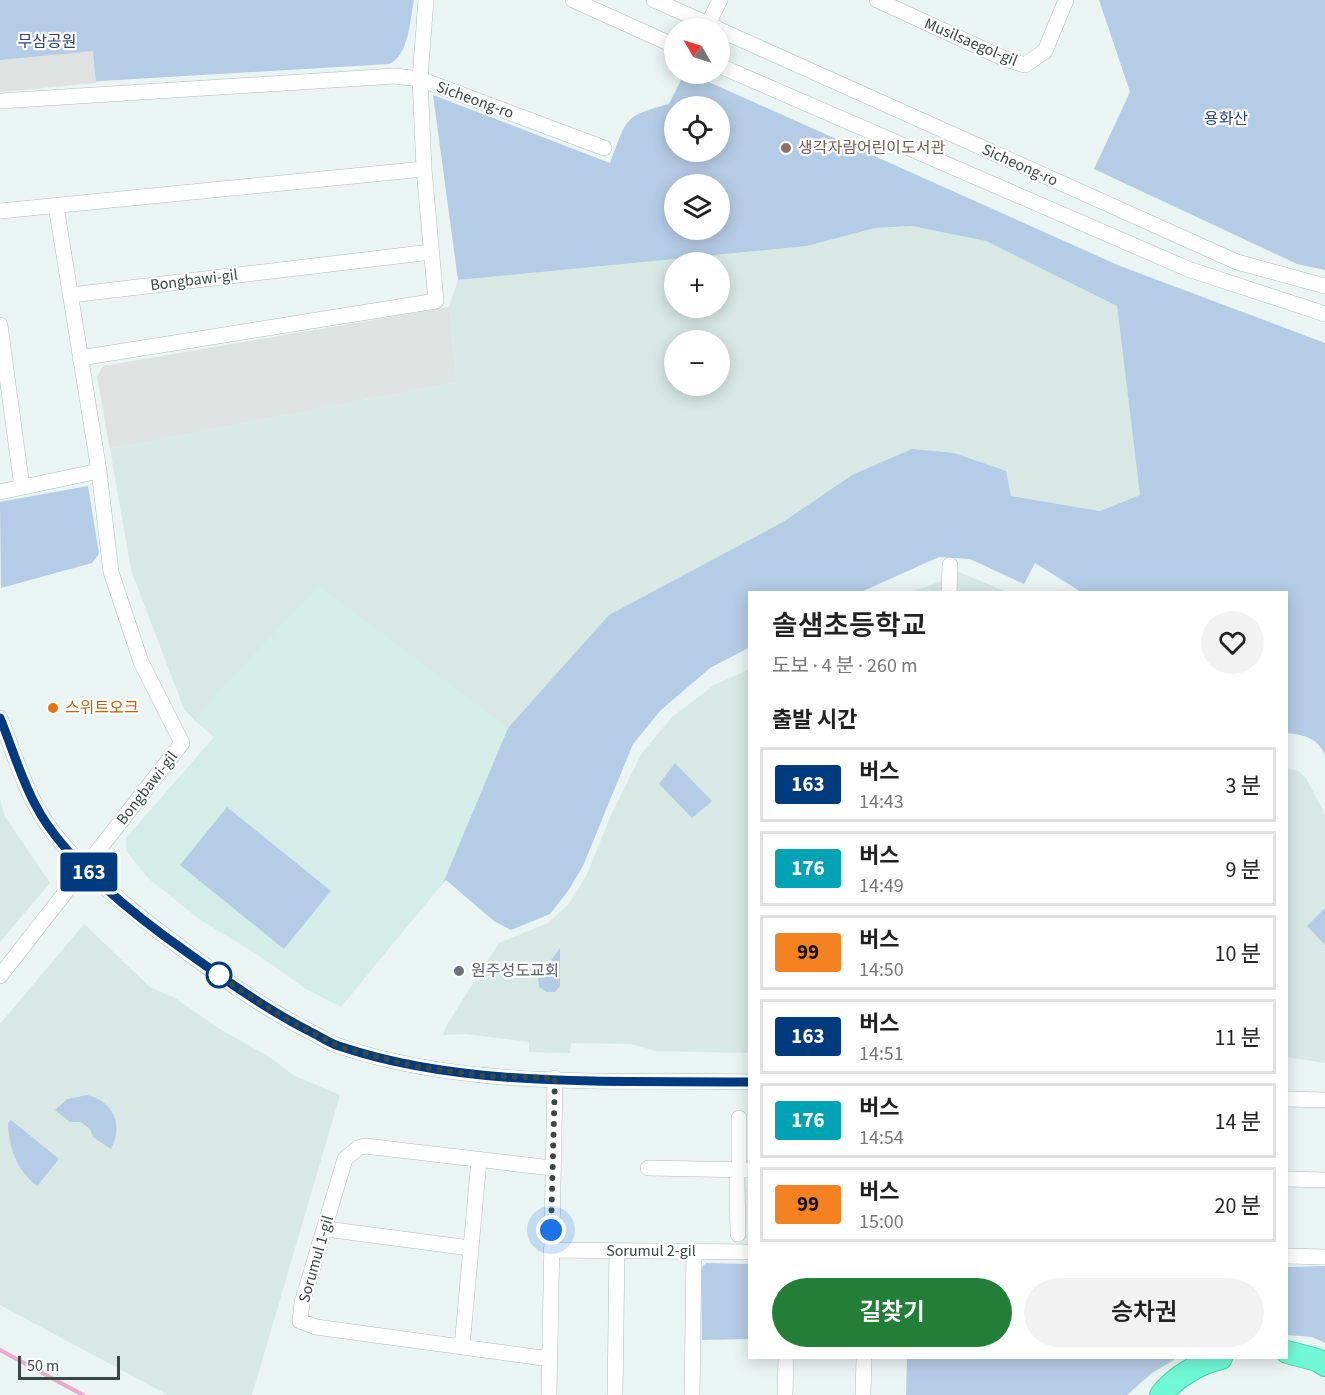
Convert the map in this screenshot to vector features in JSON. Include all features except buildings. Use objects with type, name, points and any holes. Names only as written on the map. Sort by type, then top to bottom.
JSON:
[{"type":"highway","points":[[1288,1342],[1318,1347],[1325,1352]]},
{"type":"highway","points":[[1288,1352],[1317,1360],[1325,1365]]},
{"type":"highway","points":[[1144,1395],[1164,1376],[1193,1359]]},
{"type":"highway","points":[[1161,1395],[1170,1383],[1209,1361],[1217,1359]]},
{"type":"street","name":"Sicheong-ro","points":[[426,0],[420,79],[604,148]]},
{"type":"street","points":[[573,0],[664,41]]},
{"type":"street","name":"Sicheong-ro","points":[[654,0],[695,18]]},
{"type":"street","points":[[717,18],[720,0]]},
{"type":"street","name":"Musilsaegol-gil","points":[[877,0],[1005,59],[1025,65],[1045,51],[1066,0]]},
{"type":"street","name":"Sicheong-ro","points":[[730,34],[1237,262],[1325,286]]},
{"type":"street","name":"Sicheong-ro","points":[[730,70],[1188,269],[1325,314]]},
{"type":"street","points":[[0,101],[395,76],[420,79],[424,169],[436,301],[80,358]]},
{"type":"street","points":[[0,211],[424,169]]},
{"type":"street","points":[[56,206],[71,295]]},
{"type":"street","name":"Bongbawi-gil","points":[[85,868],[182,743],[141,662],[111,572],[99,471],[71,295],[432,252]]},
{"type":"street","points":[[0,325],[22,487]]},
{"type":"street","points":[[0,492],[99,471]]},
{"type":"street","points":[[949,591],[950,565]]},
{"type":"street","points":[[0,718],[36,807],[66,849],[85,868],[160,933],[229,983],[284,1018],[340,1047],[414,1066],[484,1076],[748,1082]]},
{"type":"street","points":[[0,976],[85,868]]},
{"type":"street","points":[[549,1395],[555,1078]]},
{"type":"street","points":[[1288,1099],[1325,1100]]},
{"type":"street","points":[[648,1168],[745,1165],[739,1118]]},
{"type":"street","name":"Sorumul 1-gil","points":[[550,1359],[316,1327],[300,1321],[302,1304],[345,1159],[358,1148],[365,1146],[552,1168]]},
{"type":"street","points":[[462,1347],[479,1160]]},
{"type":"street","points":[[1288,1179],[1325,1180]]},
{"type":"street","points":[[737,1180],[738,1234]]},
{"type":"street","points":[[326,1229],[471,1248]]},
{"type":"street","name":"Sorumul 2-gil","points":[[551,1250],[748,1252]]},
{"type":"street","points":[[615,1395],[617,1251]]},
{"type":"street","points":[[692,1395],[694,1251]]},
{"type":"street","points":[[1288,1256],[1325,1257]]},
{"type":"street","points":[[785,1395],[786,1359]]},
{"type":"street","points":[[863,1395],[864,1359]]},
{"type":"shaded area","points":[[93,51],[96,83],[0,92],[0,60]]},
{"type":"shaded area","points":[[912,226],[986,241],[1117,306],[1140,495],[1100,511],[1011,496],[1005,471],[852,475],[783,522],[512,729],[262,647],[195,721],[184,709],[131,570],[110,449],[457,382],[449,307],[458,280],[664,260],[664,318],[730,318],[730,254],[807,246],[875,228]]},
{"type":"shaded area","points":[[449,307],[457,382],[110,449],[97,377],[103,366]]},
{"type":"shaded area","points":[[953,571],[1005,591],[953,591]]},
{"type":"shaded area","points":[[949,578],[949,591],[913,591]]},
{"type":"shaded area","points":[[319,586],[508,728],[443,883],[341,1007],[306,989],[258,955],[199,919],[148,878],[126,851],[126,838],[214,737],[195,721],[216,694]]},
{"type":"shaded area","points":[[748,670],[748,1053],[656,1051],[631,1044],[571,1043],[570,1053],[529,1052],[529,1042],[466,1034],[443,1035],[446,1026],[499,943],[548,923],[569,904],[587,874],[611,815],[642,753],[672,717],[714,685]]},
{"type":"shaded area","points":[[1288,768],[1298,771],[1306,778],[1325,815],[1325,1063],[1288,1057]]},
{"type":"shaded area","points":[[0,799],[5,817],[50,883],[0,942]]},
{"type":"shaded area","points":[[84,924],[150,987],[175,998],[220,1029],[271,1058],[293,1075],[340,1095],[252,1395],[168,1395],[0,1305],[0,1024]]},
{"type":"green space","name":"무삼공원","points":[[0,0],[414,0],[405,45],[396,60],[389,64],[0,87]]},
{"type":"green space","name":"용화산","points":[[1099,0],[1325,0],[1325,270],[1297,264],[1094,169],[1130,92]]},
{"type":"green space","points":[[679,84],[713,84],[1120,266],[1325,343],[1325,755],[1310,738],[1288,733],[1288,591],[1079,591],[1035,563],[1024,584],[970,559],[939,557],[863,591],[748,591],[748,648],[710,668],[660,711],[633,744],[583,866],[568,891],[550,914],[511,930],[494,921],[446,880],[443,883],[508,728],[609,615],[783,522],[852,475],[912,449],[954,453],[1006,471],[1011,496],[1100,511],[1140,495],[1117,306],[986,241],[912,226],[875,228],[807,246],[730,254],[664,252],[664,260],[458,280],[433,95],[610,163],[628,122],[642,112],[664,105],[664,162],[730,162],[730,96],[673,96]]},
{"type":"green space","points":[[88,486],[99,554],[92,563],[1,588],[0,502]]},
{"type":"green space","points":[[675,763],[712,801],[692,818],[659,784]]},
{"type":"green space","points":[[227,807],[331,891],[284,949],[180,865]]},
{"type":"green space","points":[[1325,908],[1325,945],[1307,926]]},
{"type":"green space","points":[[560,948],[560,986],[555,992],[546,992],[539,987],[538,978]]},
{"type":"green space","points":[[87,1095],[104,1102],[114,1115],[116,1131],[111,1149],[93,1137],[90,1129],[81,1122],[70,1122],[55,1110],[67,1099]]},
{"type":"green space","points":[[11,1120],[59,1159],[37,1186],[24,1173],[15,1158],[9,1133],[8,1123]]},
{"type":"green space","points":[[706,1263],[748,1264],[748,1339],[702,1340],[701,1268]]},
{"type":"green space","points":[[1325,1266],[1325,1343],[1312,1337],[1288,1335],[1288,1267]]},
{"type":"green space","points":[[907,1359],[1175,1359],[1152,1373],[1127,1395],[906,1395]]},
{"type":"waterway","points":[[0,1350],[83,1395]]},
{"type":"bus line","name":"163","points":[[0,718],[36,807],[66,849],[85,868],[160,933],[229,983],[284,1018],[340,1047],[414,1066],[484,1076],[748,1082]]},
{"type":"place","name":"생각자람어린이도서관","points":[[786,148]]},
{"type":"place","name":"스위트오크","points":[[53,708]]},
{"type":"place","name":"원주성도교회","points":[[459,971]]},
{"type":"route","points":[[219,975],[212,971],[284,1018],[340,1047],[414,1066],[484,1076],[555,1078],[551,1230]]}]
